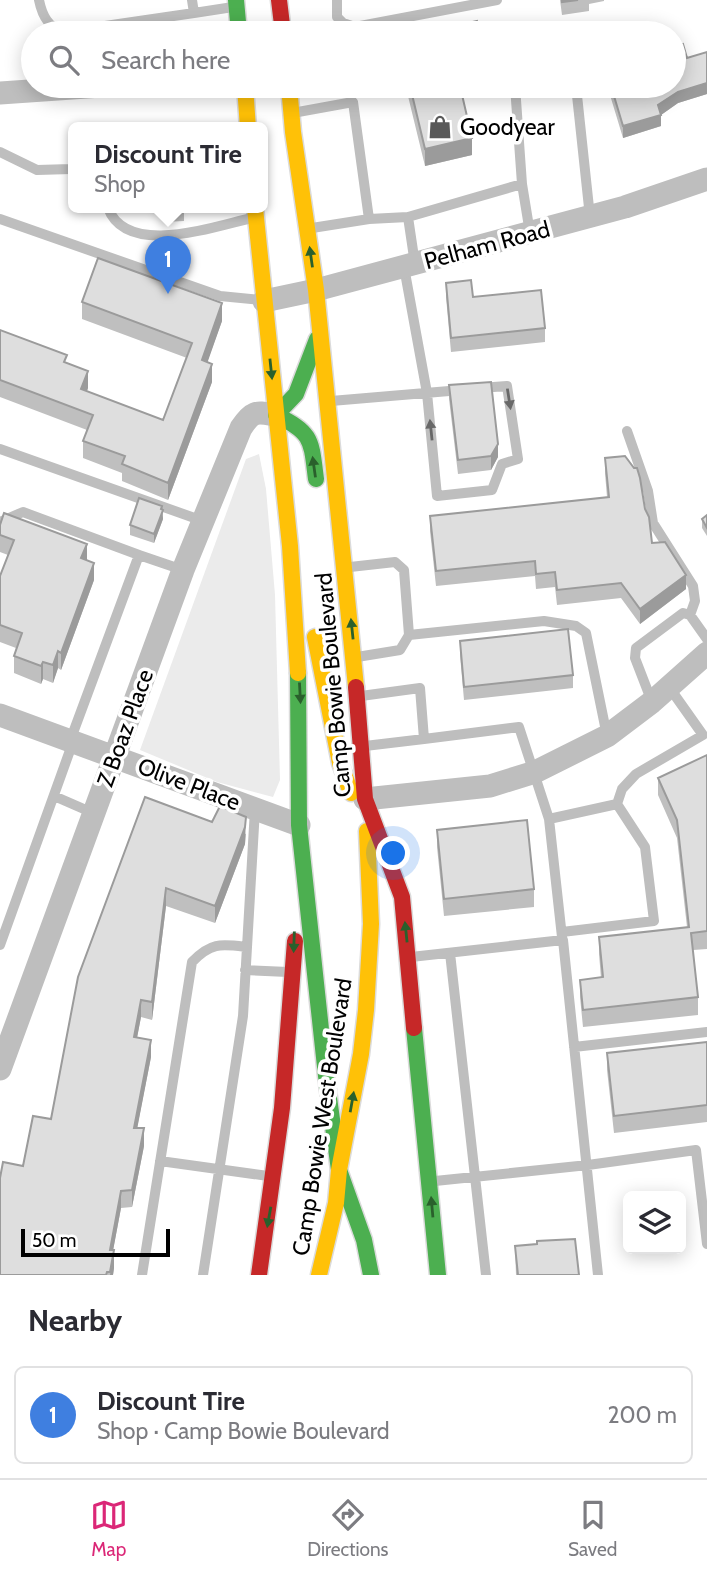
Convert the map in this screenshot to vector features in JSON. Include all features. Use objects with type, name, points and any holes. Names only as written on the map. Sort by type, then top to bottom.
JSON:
[{"type":"main road","points":[[279,0],[282,21]]},
{"type":"main road","points":[[236,3],[238,21]]},
{"type":"main road","points":[[246,98],[248,122]]},
{"type":"main road","name":"Camp Bowie Boulevard","points":[[290,98],[328,401],[358,696],[365,799],[402,897],[438,1275]]},
{"type":"main road","name":"Camp Bowie Boulevard","points":[[255,213],[290,546],[300,697],[299,825],[326,1076],[339,1170],[364,1240],[370,1275]]},
{"type":"main road","points":[[319,501],[310,437],[299,426],[276,415],[296,394],[320,327]]},
{"type":"main road","points":[[290,546],[303,581],[344,776],[351,792],[365,799]]},
{"type":"main road","points":[[326,553],[334,585],[349,601]]},
{"type":"main road","name":"Camp Bowie West Boulevard","points":[[319,1275],[336,1203],[339,1170],[360,1054],[369,966],[371,923],[365,799]]},
{"type":"main road","name":"Camp Bowie West Boulevard","points":[[259,1275],[274,1177],[292,1010],[299,825]]},
{"type":"street","points":[[0,93],[21,92]]},
{"type":"street","name":"Pelham Road","points":[[264,301],[316,290],[590,217],[707,180]]},
{"type":"street","name":"Z Boaz Place","points":[[0,1069],[183,570],[242,428],[249,416],[257,412],[276,415]]},
{"type":"street","points":[[365,799],[489,786],[535,772],[607,736],[661,694],[707,653]]},
{"type":"street","name":"Olive Place","points":[[0,715],[115,755],[299,825]]},
{"type":"lane","points":[[39,0],[44,17],[48,21]]},
{"type":"lane","points":[[192,0],[194,13]]},
{"type":"lane","points":[[337,0],[337,17],[341,21]]},
{"type":"lane","points":[[387,21],[497,0]]},
{"type":"lane","points":[[139,21],[194,13],[236,3]]},
{"type":"lane","points":[[516,98],[522,184],[530,233]]},
{"type":"lane","points":[[577,98],[590,217]]},
{"type":"lane","points":[[291,113],[353,102],[369,219]]},
{"type":"lane","points":[[0,152],[37,170],[68,169]]},
{"type":"lane","points":[[307,228],[369,219],[408,217],[522,184]]},
{"type":"lane","points":[[110,213],[112,219],[127,230],[147,234],[182,235],[255,213]]},
{"type":"lane","points":[[328,401],[427,393],[507,386],[518,459],[502,464],[492,490],[438,496],[427,393],[410,265],[408,217]]},
{"type":"lane","points":[[0,219],[220,296],[264,301]]},
{"type":"lane","points":[[627,431],[648,491],[653,523],[693,586],[695,601],[690,615]]},
{"type":"lane","points":[[0,449],[203,522]]},
{"type":"lane","points":[[0,522],[23,513],[183,570]]},
{"type":"lane","points":[[0,945],[139,555]]},
{"type":"lane","points":[[345,568],[395,562],[404,570],[408,635],[401,650],[354,658]]},
{"type":"lane","points":[[617,804],[622,789],[636,774],[705,741],[661,694],[635,658],[636,648],[683,612],[690,615],[707,639]]},
{"type":"lane","points":[[408,635],[544,621],[576,626],[586,633],[607,736]]},
{"type":"lane","points":[[358,696],[420,688],[424,738]]},
{"type":"lane","points":[[361,746],[519,727],[549,819],[598,1275]]},
{"type":"lane","points":[[54,796],[93,814]]},
{"type":"lane","points":[[549,819],[617,804]]},
{"type":"lane","points":[[408,958],[654,921],[645,848],[617,804]]},
{"type":"lane","points":[[202,1275],[243,1016],[255,808]]},
{"type":"lane","points":[[142,1275],[192,962],[203,951],[219,944],[247,947]]},
{"type":"lane","points":[[450,953],[486,1275]]},
{"type":"lane","points":[[245,970],[293,972]]},
{"type":"lane","points":[[574,1047],[707,1032]]},
{"type":"lane","points":[[429,1182],[696,1150],[707,1244]]},
{"type":"lane","points":[[160,1161],[274,1177]]},
{"type":"shaded area","points":[[259,454],[266,489],[275,595],[280,780],[273,797],[217,782],[140,750],[246,459]]},
{"type":"building","points":[[707,52],[707,83],[686,90],[686,54],[687,58]]},
{"type":"building","points":[[413,98],[463,98],[472,138],[425,149]]},
{"type":"building","points":[[615,98],[669,98],[658,105],[661,115],[623,126]]},
{"type":"building","points":[[98,258],[222,303],[202,360],[212,364],[168,483],[122,464],[125,456],[83,441],[93,415],[0,380],[0,330],[67,355],[64,362],[88,371],[81,389],[163,420],[192,343],[82,302]]},
{"type":"building","points":[[471,280],[473,297],[541,290],[545,328],[451,338],[446,283]]},
{"type":"building","points":[[491,382],[498,444],[491,456],[458,460],[449,385]]},
{"type":"building","points":[[625,456],[634,468],[637,468],[649,517],[652,543],[665,542],[686,575],[640,609],[621,583],[557,590],[555,572],[536,574],[535,561],[436,571],[430,516],[609,497],[605,458]]},
{"type":"building","points":[[139,498],[162,506],[154,534],[130,525]]},
{"type":"building","points":[[4,513],[87,544],[81,558],[94,563],[61,653],[58,651],[53,665],[43,662],[41,666],[14,656],[22,633],[0,625],[0,576],[14,540],[0,535]]},
{"type":"building","points":[[707,515],[707,528],[702,519]]},
{"type":"building","points":[[568,629],[573,675],[464,687],[460,641]]},
{"type":"building","points":[[707,755],[707,931],[691,933],[698,997],[583,1010],[580,980],[603,977],[599,937],[689,927],[677,820],[658,778]]},
{"type":"building","points":[[145,797],[212,822],[220,806],[246,817],[245,827],[215,906],[166,888],[152,1002],[141,1000],[134,1037],[151,1040],[134,1128],[144,1128],[132,1190],[121,1191],[110,1250],[114,1250],[110,1272],[106,1275],[0,1275],[0,1178],[3,1162],[23,1166],[33,1116],[51,1119],[78,977]]},
{"type":"building","points":[[527,820],[534,889],[444,899],[437,830]]},
{"type":"building","points":[[707,1042],[707,1105],[614,1116],[607,1053]]},
{"type":"building","points":[[575,1239],[579,1275],[518,1275],[515,1246],[537,1244],[537,1241]]},
{"type":"traffic: fast","points":[[236,0],[238,21]]},
{"type":"traffic: fast","points":[[316,479],[308,439],[297,427],[276,415],[296,394],[317,339]]},
{"type":"traffic: fast","points":[[298,673],[299,825],[326,1076],[339,1170],[364,1240],[371,1275]]},
{"type":"traffic: fast","points":[[414,1028],[438,1275]]},
{"type":"traffic: slow","points":[[246,98],[248,122]]},
{"type":"traffic: slow","points":[[290,98],[316,290],[356,687]]},
{"type":"traffic: slow","points":[[256,213],[290,546],[298,673]]},
{"type":"traffic: slow","points":[[315,637],[340,763],[351,793]]},
{"type":"traffic: slow","points":[[319,1275],[336,1203],[339,1170],[361,1054],[366,1010],[371,924],[367,831]]},
{"type":"traffic: jam","points":[[279,0],[282,21]]},
{"type":"traffic: jam","points":[[356,687],[365,799],[402,897],[414,1028]]},
{"type":"traffic: jam","points":[[259,1275],[282,1108],[295,941]]},
{"type":"place","name":"Goodyear","points":[[440,127]]},
{"type":"place","name":"Discount Tire","points":[[168,294]]}]
